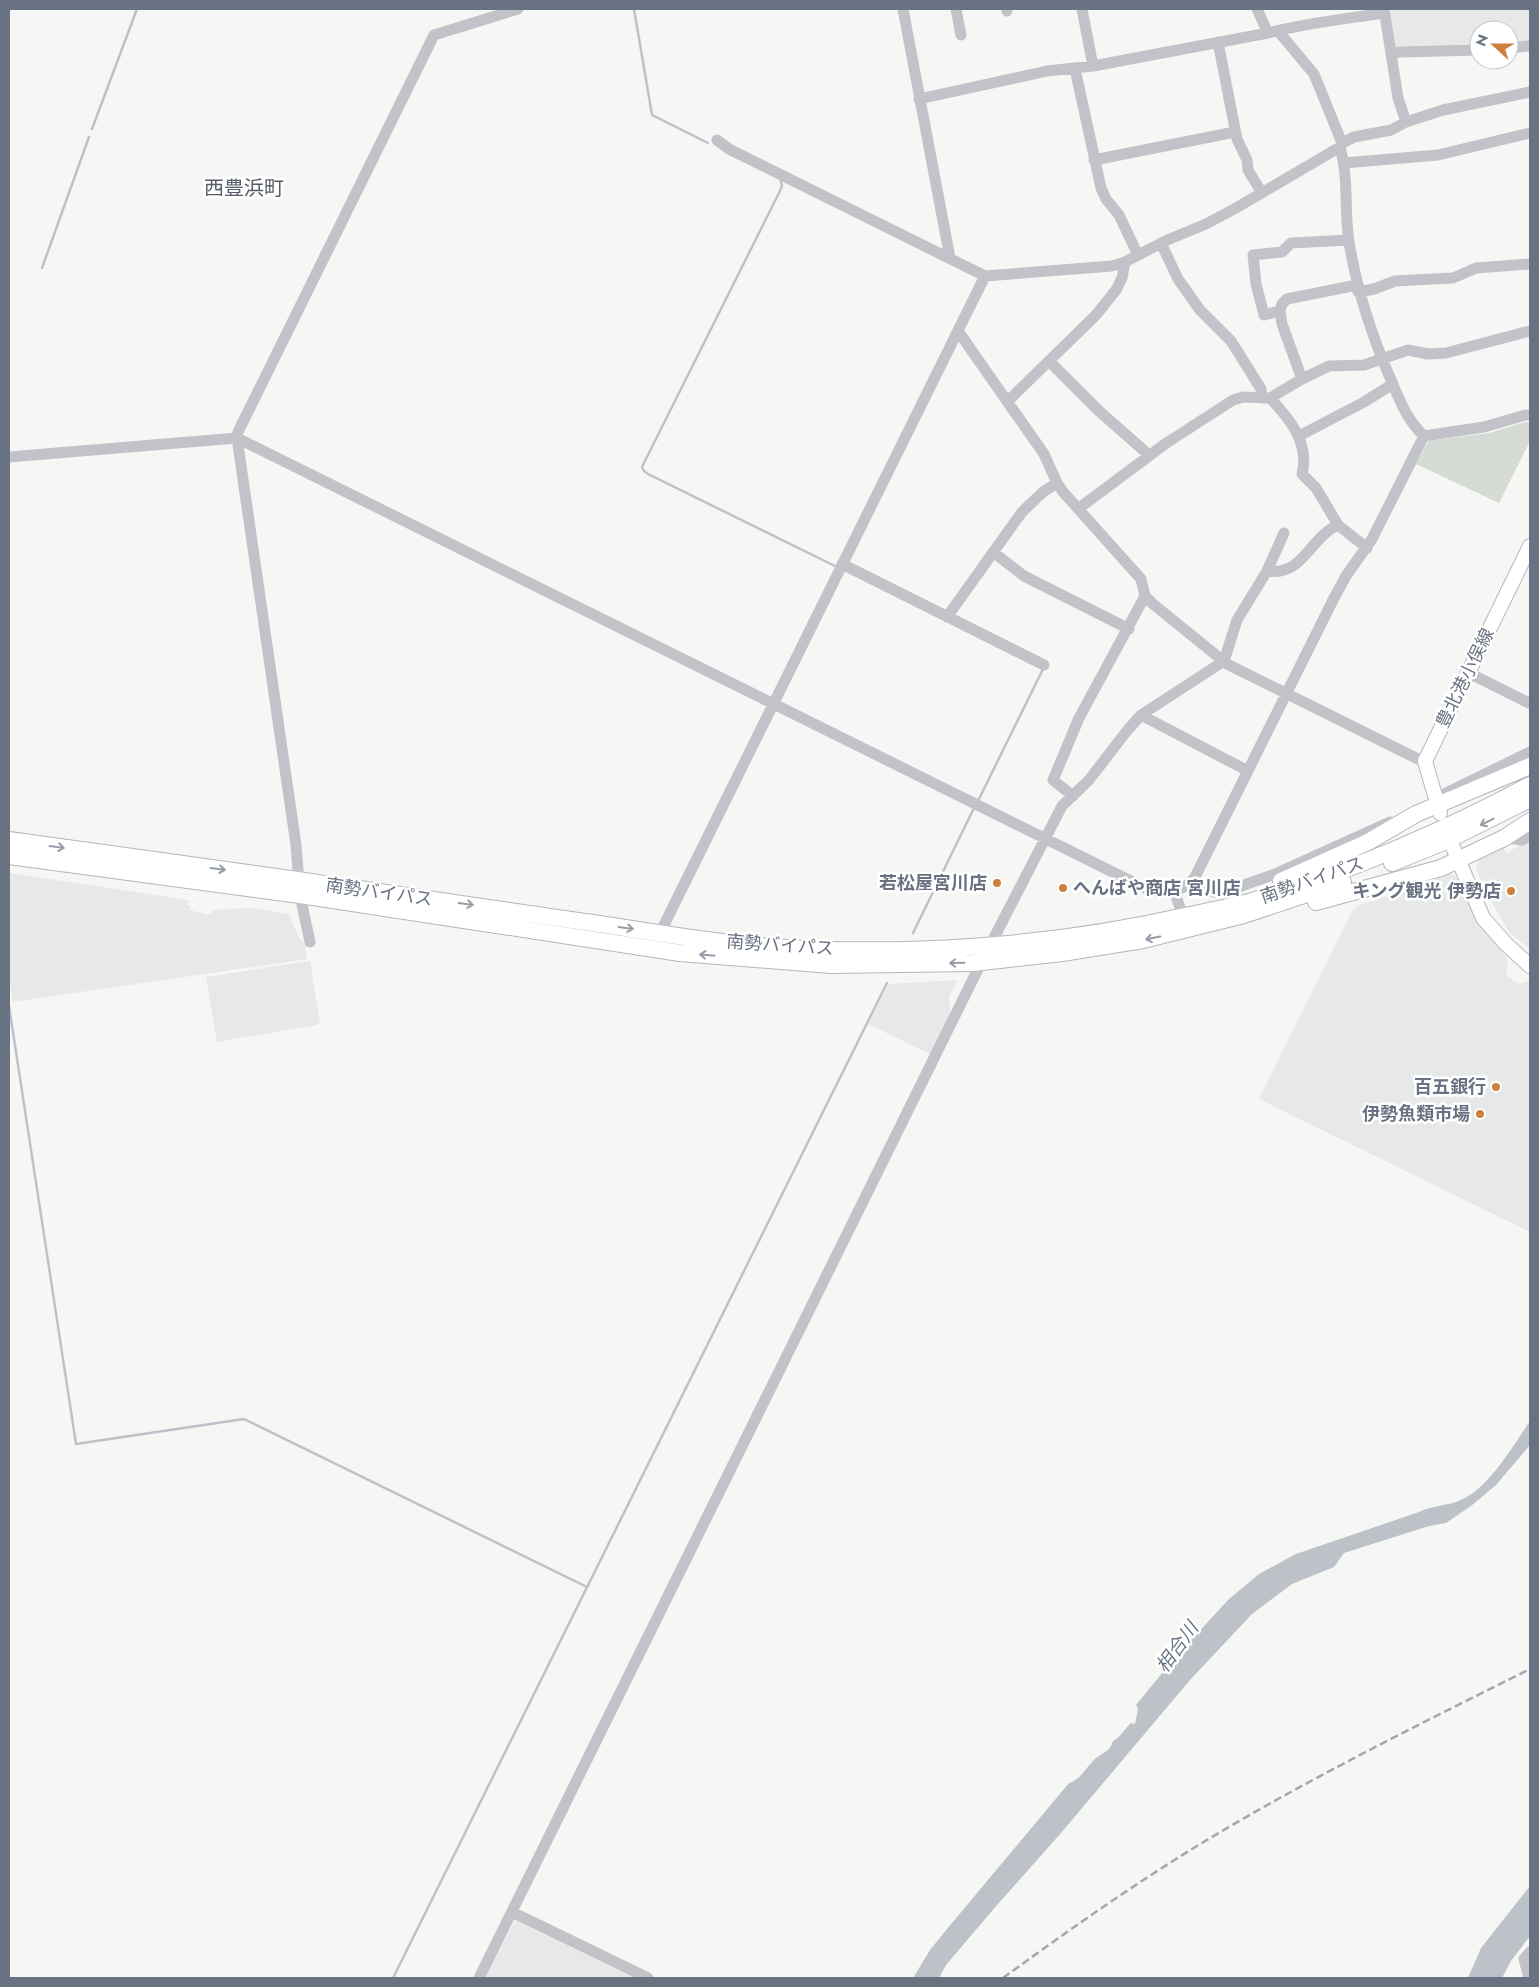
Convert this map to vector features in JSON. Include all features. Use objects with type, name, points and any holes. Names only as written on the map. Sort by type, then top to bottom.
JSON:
[{"type":"highway","points":[[1185,923],[1368,842],[1416,814],[1530,766]]},
{"type":"highway","name":"南勢バイパス","points":[[9,840],[680,953],[831,965],[982,961],[1062,953],[1143,940],[1185,923],[1343,870],[1441,830],[1530,785]]},
{"type":"highway","name":"南勢バイパス","points":[[9,856],[299,888],[709,941],[760,946],[868,950],[991,944],[1086,935],[1145,925],[1185,923],[1281,904],[1346,881],[1446,841],[1530,799]]},
{"type":"highway","points":[[1185,923],[1226,927],[1441,868],[1504,838],[1530,821]]},
{"type":"main road","name":"豊北港小俣線","points":[[1424,761],[1530,546]]},
{"type":"main road","points":[[1424,761],[1438,805]]},
{"type":"main road","points":[[1452,845],[1483,918],[1506,944],[1530,966]]},
{"type":"street","points":[[310,942],[299,888],[296,845],[237,438],[249,408],[434,35],[518,9]]},
{"type":"street","points":[[903,9],[950,258]]},
{"type":"street","points":[[956,9],[961,35]]},
{"type":"street","points":[[1082,9],[1093,66]]},
{"type":"street","points":[[1258,9],[1273,32],[1314,74],[1341,145],[1349,240],[1358,288],[1382,358],[1407,417],[1424,436]]},
{"type":"street","points":[[919,99],[1047,71],[1093,66],[1273,32],[1304,24],[1384,11],[1398,98],[1406,122]]},
{"type":"street","points":[[1218,42],[1235,132],[1247,160],[1248,170],[1262,193]]},
{"type":"street","points":[[1391,54],[1400,52],[1469,50]]},
{"type":"street","points":[[1075,68],[1094,160],[1104,194],[1119,215],[1138,255]]},
{"type":"street","points":[[717,140],[729,148],[985,276],[1112,266],[1125,262],[1161,243],[1206,224],[1262,193],[1354,137],[1391,130],[1406,122],[1443,110],[1530,92]]},
{"type":"street","points":[[1094,160],[1235,132]]},
{"type":"street","points":[[1344,163],[1438,155],[1530,133]]},
{"type":"street","points":[[1280,311],[1264,315],[1256,284],[1253,255],[1282,252],[1291,243],[1349,240]]},
{"type":"street","points":[[1161,243],[1178,279],[1200,310],[1230,341],[1266,398],[1288,419],[1299,436],[1304,451],[1302,474],[1316,488],[1338,525],[1367,548]]},
{"type":"street","points":[[1008,401],[1096,315],[1116,290],[1122,278],[1125,262]]},
{"type":"street","points":[[1302,379],[1282,324],[1280,311],[1287,299],[1358,288],[1374,289],[1395,281],[1453,278],[1476,268],[1530,264]]},
{"type":"street","points":[[662,927],[985,276]]},
{"type":"street","points":[[958,331],[1044,454],[1057,483],[1078,510],[1141,579],[1145,596],[1198,642],[1224,661],[1424,761]]},
{"type":"street","points":[[1078,510],[1190,426],[1233,400],[1243,397],[1266,398],[1329,366],[1364,365],[1408,350],[1428,354],[1446,353],[1530,331]]},
{"type":"street","points":[[1049,361],[1099,411],[1150,455]]},
{"type":"street","points":[[1299,436],[1364,402],[1393,384]]},
{"type":"street","points":[[1424,436],[1484,427],[1524,415],[1530,415]]},
{"type":"street","points":[[9,457],[237,438],[1044,839],[1148,890],[1159,893],[1174,891],[1190,885],[1195,877],[1334,598],[1346,576],[1367,548],[1424,436]]},
{"type":"street","points":[[947,618],[1026,507],[1057,483]]},
{"type":"street","points":[[1267,571],[1287,570],[1299,563],[1321,538],[1338,525]]},
{"type":"street","points":[[479,1978],[1056,815],[1102,765],[1141,715],[1224,661],[1237,620],[1267,571],[1284,533]]},
{"type":"street","points":[[993,552],[1024,576],[1129,629]]},
{"type":"street","points":[[840,567],[1044,665]]},
{"type":"street","points":[[1073,796],[1053,780],[1079,718],[1129,629],[1145,596]]},
{"type":"street","points":[[1467,672],[1529,703]]},
{"type":"street","points":[[1141,715],[1248,771]]},
{"type":"street","points":[[1438,805],[1530,752]]},
{"type":"street","points":[[1190,885],[1200,890],[1227,891],[1275,874],[1384,824],[1416,814]]},
{"type":"street","points":[[1504,838],[1522,840],[1530,835]]},
{"type":"street","points":[[1174,891],[1185,923]]},
{"type":"street","points":[[512,1912],[648,1978]]},
{"type":"street","points":[[1530,1952],[1524,1959],[1530,1978]]},
{"type":"shaded area","points":[[1386,9],[1530,9],[1530,42],[1519,44],[1519,20],[1469,20],[1469,46],[1393,48]]},
{"type":"shaded area","points":[[1530,422],[1530,441],[1499,503],[1416,464],[1429,441],[1489,433]]},
{"type":"shaded area","name":"キング観光 伊勢店","points":[[1530,839],[1530,949],[1509,932],[1486,892],[1476,869],[1478,861],[1504,848],[1507,853]]},
{"type":"shaded area","points":[[9,873],[189,900],[187,905],[190,906],[189,910],[211,915],[213,910],[251,908],[289,914],[298,936],[307,947],[305,949],[307,959],[13,1002],[9,977]]},
{"type":"shaded area","points":[[1452,874],[1458,879],[1473,911],[1506,957],[1508,965],[1506,975],[1518,984],[1530,981],[1530,1232],[1259,1099],[1352,911],[1357,906]]},
{"type":"shaded area","points":[[310,961],[320,1023],[217,1042],[206,977]]},
{"type":"shaded area","points":[[957,980],[949,997],[951,1013],[930,1054],[868,1024],[889,984]]},
{"type":"shaded area","points":[[1530,1421],[1530,1445],[1496,1485],[1471,1506],[1446,1523],[1429,1526],[1344,1553],[1334,1567],[1292,1584],[1252,1614],[1190,1680],[1061,1833],[946,1965],[939,1978],[913,1978],[930,1950],[1069,1783],[1079,1777],[1096,1758],[1107,1750],[1131,1723],[1135,1724],[1138,1709],[1136,1705],[1172,1661],[1228,1600],[1259,1574],[1296,1554],[1430,1508],[1463,1499],[1473,1493],[1492,1475]]},
{"type":"shaded area","points":[[1530,1886],[1530,1936],[1511,1961],[1502,1978],[1468,1978],[1481,1948]]},
{"type":"shaded area","points":[[515,1920],[634,1978],[485,1978]]},
{"type":"waterway","points":[[92,129],[137,9]]},
{"type":"waterway","points":[[634,9],[652,115],[708,143]]},
{"type":"waterway","points":[[42,268],[89,137]]},
{"type":"waterway","points":[[781,181],[782,186],[779,193],[642,467],[648,474],[837,567]]},
{"type":"waterway","points":[[978,801],[1043,669],[1041,668]]},
{"type":"waterway","points":[[913,933],[974,808]]},
{"type":"waterway","points":[[393,1978],[887,983]]},
{"type":"waterway","points":[[9,1006],[76,1444],[244,1419],[587,1587]]},
{"type":"railway","points":[[1003,1978],[1123,1894],[1237,1822],[1362,1754],[1530,1669]]},
{"type":"place","name":"若松屋宮川店","points":[[997,883]]},
{"type":"place","name":"へんばや商店 宮川店","points":[[1063,888]]},
{"type":"place","name":"キング観光 伊勢店","points":[[1511,891]]},
{"type":"place","name":"百五銀行","points":[[1496,1087]]},
{"type":"place","name":"伊勢魚類市場","points":[[1480,1114]]},
{"type":"district","name":"西豊浜町","points":[[244,188]]},
{"type":"water label","name":"相合川","points":[[1177,1647]]}]
